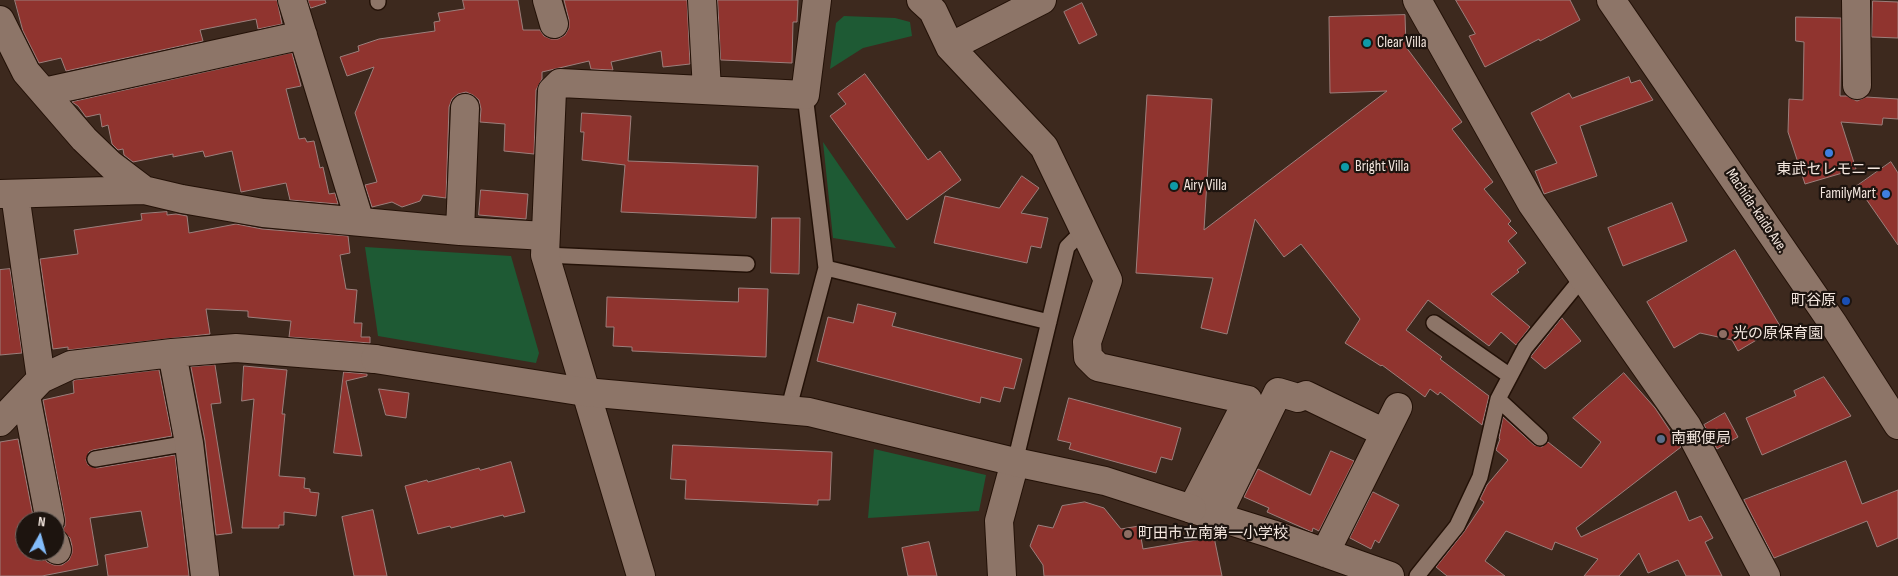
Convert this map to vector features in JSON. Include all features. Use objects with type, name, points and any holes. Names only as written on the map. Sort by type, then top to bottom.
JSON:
[{"type":"street","points":[[292,0],[360,222]]},
{"type":"street","points":[[702,0],[707,90]]},
{"type":"street","points":[[641,576],[585,392],[545,245],[552,91],[560,83],[805,95],[817,0]]},
{"type":"street","points":[[921,0],[933,11],[950,47],[1044,147],[1108,280],[1087,342],[1088,357],[1098,366],[1248,400],[1192,509]]},
{"type":"street","points":[[950,47],[1000,9],[1042,0]]},
{"type":"street","points":[[1417,0],[1532,204],[1688,426],[1766,576]]},
{"type":"street","name":"Machida-kaido Ave.","points":[[1611,0],[1834,325],[1898,425]]},
{"type":"street","points":[[1856,0],[1857,85]]},
{"type":"street","points":[[0,20],[26,72],[84,139],[111,165],[144,190]]},
{"type":"street","points":[[44,92],[303,36]]},
{"type":"street","points":[[460,231],[465,108]]},
{"type":"street","points":[[49,511],[7,194],[144,190],[182,199],[263,213],[460,231],[545,245]]},
{"type":"street","points":[[0,422],[33,388],[71,365],[172,353],[236,348],[374,360],[585,392],[809,412],[1015,462],[1105,481],[1390,576]]},
{"type":"street","points":[[172,353],[188,443],[205,576]]},
{"type":"street","points":[[1217,517],[1278,392],[1298,398],[1306,395],[1385,433]]},
{"type":"street","points":[[1325,553],[1398,408]]},
{"type":"street","points":[[1002,576],[999,521],[1015,462]]},
{"type":"lane","points":[[788,411],[826,268],[805,95]]},
{"type":"lane","points":[[1015,462],[1067,247],[1084,230]]},
{"type":"lane","points":[[545,245],[747,264]]},
{"type":"lane","points":[[826,268],[1049,322]]},
{"type":"lane","points":[[1417,576],[1457,526],[1480,477],[1498,398],[1525,348],[1583,277]]},
{"type":"lane","points":[[1434,322],[1510,376]]},
{"type":"lane","points":[[1498,398],[1540,438]]},
{"type":"lane","points":[[95,459],[188,443]]},
{"type":"green space","points":[[844,16],[895,18],[910,22],[912,36],[863,48],[830,69],[836,23]]},
{"type":"green space","points":[[823,142],[896,248],[833,238]]},
{"type":"green space","points":[[365,247],[511,256],[539,353],[536,363],[378,336]]},
{"type":"green space","points":[[874,449],[986,475],[979,511],[868,518]]},
{"type":"building","points":[[15,0],[277,0],[282,24],[258,29],[256,19],[200,30],[203,41],[66,71],[61,58],[39,63],[23,31]]},
{"type":"building","points":[[308,0],[325,0],[326,3],[311,8]]},
{"type":"building","points":[[463,0],[518,0],[523,30],[540,30],[544,36],[558,39],[565,35],[569,28],[564,0],[687,0],[690,64],[663,67],[661,51],[611,62],[613,70],[591,69],[589,61],[542,72],[542,79],[536,90],[534,154],[504,151],[505,124],[480,122],[481,109],[479,100],[466,92],[458,94],[452,99],[449,107],[446,198],[423,195],[420,201],[402,207],[392,202],[372,207],[365,185],[377,182],[355,113],[374,67],[347,76],[340,57],[359,51],[358,46],[379,39],[435,31],[434,22],[440,21],[438,13],[464,9]]},
{"type":"building","points":[[718,0],[798,0],[797,22],[793,22],[792,63],[721,60]]},
{"type":"building","points":[[1456,0],[1570,0],[1580,20],[1485,67],[1469,36],[1475,34]]},
{"type":"building","points":[[1873,1],[1898,2],[1898,38],[1872,37]]},
{"type":"building","points":[[1082,3],[1097,35],[1079,44],[1064,12]]},
{"type":"building","points":[[1405,15],[1406,47],[1462,122],[1452,129],[1493,182],[1484,189],[1511,221],[1508,224],[1517,233],[1508,241],[1526,263],[1517,270],[1519,272],[1491,294],[1530,327],[1516,345],[1501,332],[1489,346],[1428,300],[1406,330],[1442,357],[1440,359],[1489,396],[1482,425],[1440,392],[1438,395],[1430,389],[1425,397],[1382,365],[1345,343],[1360,319],[1301,244],[1284,257],[1255,219],[1227,334],[1201,328],[1213,278],[1136,273],[1147,95],[1212,99],[1204,230],[1387,91],[1330,93],[1329,17]]},
{"type":"building","points":[[1796,17],[1841,18],[1840,96],[1847,96],[1857,101],[1866,97],[1898,99],[1898,119],[1883,118],[1882,125],[1841,122],[1856,169],[1805,184],[1788,132],[1789,99],[1803,100],[1804,42],[1796,41]]},
{"type":"building","points":[[292,53],[301,86],[286,89],[299,139],[305,138],[307,142],[314,141],[320,168],[323,167],[329,194],[335,193],[338,204],[290,200],[286,183],[241,192],[232,151],[205,157],[203,151],[173,157],[173,154],[133,162],[124,155],[123,149],[118,150],[112,144],[108,125],[102,127],[100,114],[86,117],[78,106],[72,102]]},
{"type":"building","points":[[865,74],[928,160],[940,151],[961,180],[907,220],[830,116],[846,104],[838,94]]},
{"type":"building","points":[[1629,77],[1631,83],[1640,80],[1653,100],[1580,126],[1597,176],[1544,194],[1535,171],[1557,163],[1531,113],[1569,93],[1572,98]]},
{"type":"building","points":[[582,113],[631,116],[628,161],[758,166],[756,218],[621,212],[625,165],[582,160],[584,132],[581,132]]},
{"type":"building","points":[[1891,162],[1898,173],[1898,245],[1857,186]]},
{"type":"building","points":[[1022,176],[1039,188],[1021,213],[1048,218],[1041,248],[1031,246],[1027,263],[934,243],[945,196],[999,208]]},
{"type":"building","points":[[481,190],[528,194],[526,219],[479,215]]},
{"type":"building","points":[[1672,203],[1687,241],[1623,266],[1608,228]]},
{"type":"building","points":[[167,212],[167,215],[187,216],[189,233],[236,224],[262,229],[348,236],[350,253],[340,255],[346,289],[357,290],[354,323],[362,323],[361,337],[370,337],[370,343],[289,337],[291,321],[248,317],[248,311],[206,309],[210,334],[68,350],[68,347],[53,349],[40,259],[78,254],[74,230],[142,220],[141,214]]},
{"type":"building","points":[[772,218],[800,218],[799,274],[771,273]]},
{"type":"building","points":[[1735,250],[1780,326],[1738,351],[1732,340],[1700,333],[1674,348],[1647,302]]},
{"type":"building","points":[[10,269],[22,353],[0,355],[0,270]]},
{"type":"building","points":[[739,288],[768,289],[766,357],[632,351],[632,347],[613,346],[614,327],[606,327],[607,297],[738,302]]},
{"type":"building","points":[[858,304],[896,313],[892,326],[1022,359],[1014,389],[1004,387],[1000,402],[981,397],[980,403],[817,361],[828,317],[853,323]]},
{"type":"building","points":[[1562,318],[1581,341],[1545,369],[1531,357]]},
{"type":"building","points":[[215,365],[221,403],[211,404],[232,533],[216,535],[205,441],[191,367]]},
{"type":"building","points":[[244,366],[287,370],[282,414],[285,414],[279,476],[305,478],[304,488],[310,489],[310,492],[319,493],[316,516],[284,512],[284,525],[279,525],[279,528],[242,528],[254,399],[242,401]]},
{"type":"building","points":[[159,370],[172,436],[93,450],[89,452],[86,460],[88,465],[97,468],[175,455],[189,576],[108,576],[105,555],[148,547],[141,511],[90,518],[98,565],[42,576],[0,576],[0,442],[18,439],[32,511],[15,511],[15,561],[46,561],[54,565],[62,565],[69,560],[72,553],[70,538],[65,533],[65,511],[43,400],[74,393],[73,381]]},
{"type":"building","points":[[344,372],[367,374],[367,376],[346,381],[362,456],[334,453]]},
{"type":"building","points":[[1624,373],[1655,408],[1681,447],[1576,528],[1581,537],[1676,491],[1689,521],[1701,516],[1713,538],[1705,542],[1722,576],[1686,576],[1678,560],[1648,573],[1639,553],[1619,576],[1584,576],[1598,559],[1555,542],[1552,550],[1506,531],[1485,561],[1505,576],[1447,576],[1436,567],[1464,532],[1484,502],[1480,499],[1487,485],[1508,460],[1496,450],[1500,439],[1503,417],[1534,445],[1542,447],[1548,442],[1581,468],[1601,442],[1573,418]]},
{"type":"building","points":[[1824,377],[1851,416],[1762,455],[1746,418],[1796,396],[1794,391]]},
{"type":"building","points":[[379,389],[409,393],[406,418],[386,415]]},
{"type":"building","points":[[1069,398],[1181,428],[1172,460],[1161,457],[1156,473],[1069,449],[1071,443],[1058,440]]},
{"type":"building","points":[[1725,413],[1738,437],[1717,449],[1704,425]]},
{"type":"building","points":[[673,445],[832,452],[830,500],[818,500],[818,505],[685,499],[686,480],[671,479]]},
{"type":"building","points":[[1331,451],[1354,461],[1319,531],[1313,528],[1312,532],[1267,512],[1269,508],[1244,497],[1258,469],[1310,495]]},
{"type":"building","points":[[1846,461],[1862,504],[1898,490],[1898,538],[1877,547],[1867,521],[1774,558],[1744,500]]},
{"type":"building","points":[[511,462],[525,512],[418,534],[405,486]]},
{"type":"building","points":[[1373,492],[1399,505],[1379,543],[1375,540],[1371,549],[1350,538]]},
{"type":"building","points":[[1085,502],[1104,508],[1121,529],[1139,526],[1143,549],[1214,537],[1222,576],[1044,576],[1043,565],[1030,546],[1038,525],[1053,528],[1062,506]]},
{"type":"building","points":[[373,510],[387,576],[354,576],[342,517]]},
{"type":"building","points":[[929,542],[937,576],[908,576],[902,548]]},
{"type":"place","name":"Clear Villa","points":[[1367,43]]},
{"type":"place","name":"東武セレモニー","points":[[1829,153]]},
{"type":"place","name":"Bright Villa","points":[[1345,167]]},
{"type":"place","name":"Airy Villa","points":[[1174,186]]},
{"type":"place","name":"FamilyMart","points":[[1886,194]]},
{"type":"place","name":"町谷原","points":[[1846,301]]},
{"type":"place","name":"光の原保育園","points":[[1723,334]]},
{"type":"place","name":"南郵便局","points":[[1661,439]]},
{"type":"place","name":"町田市立南第一小学校","points":[[1128,534]]}]
